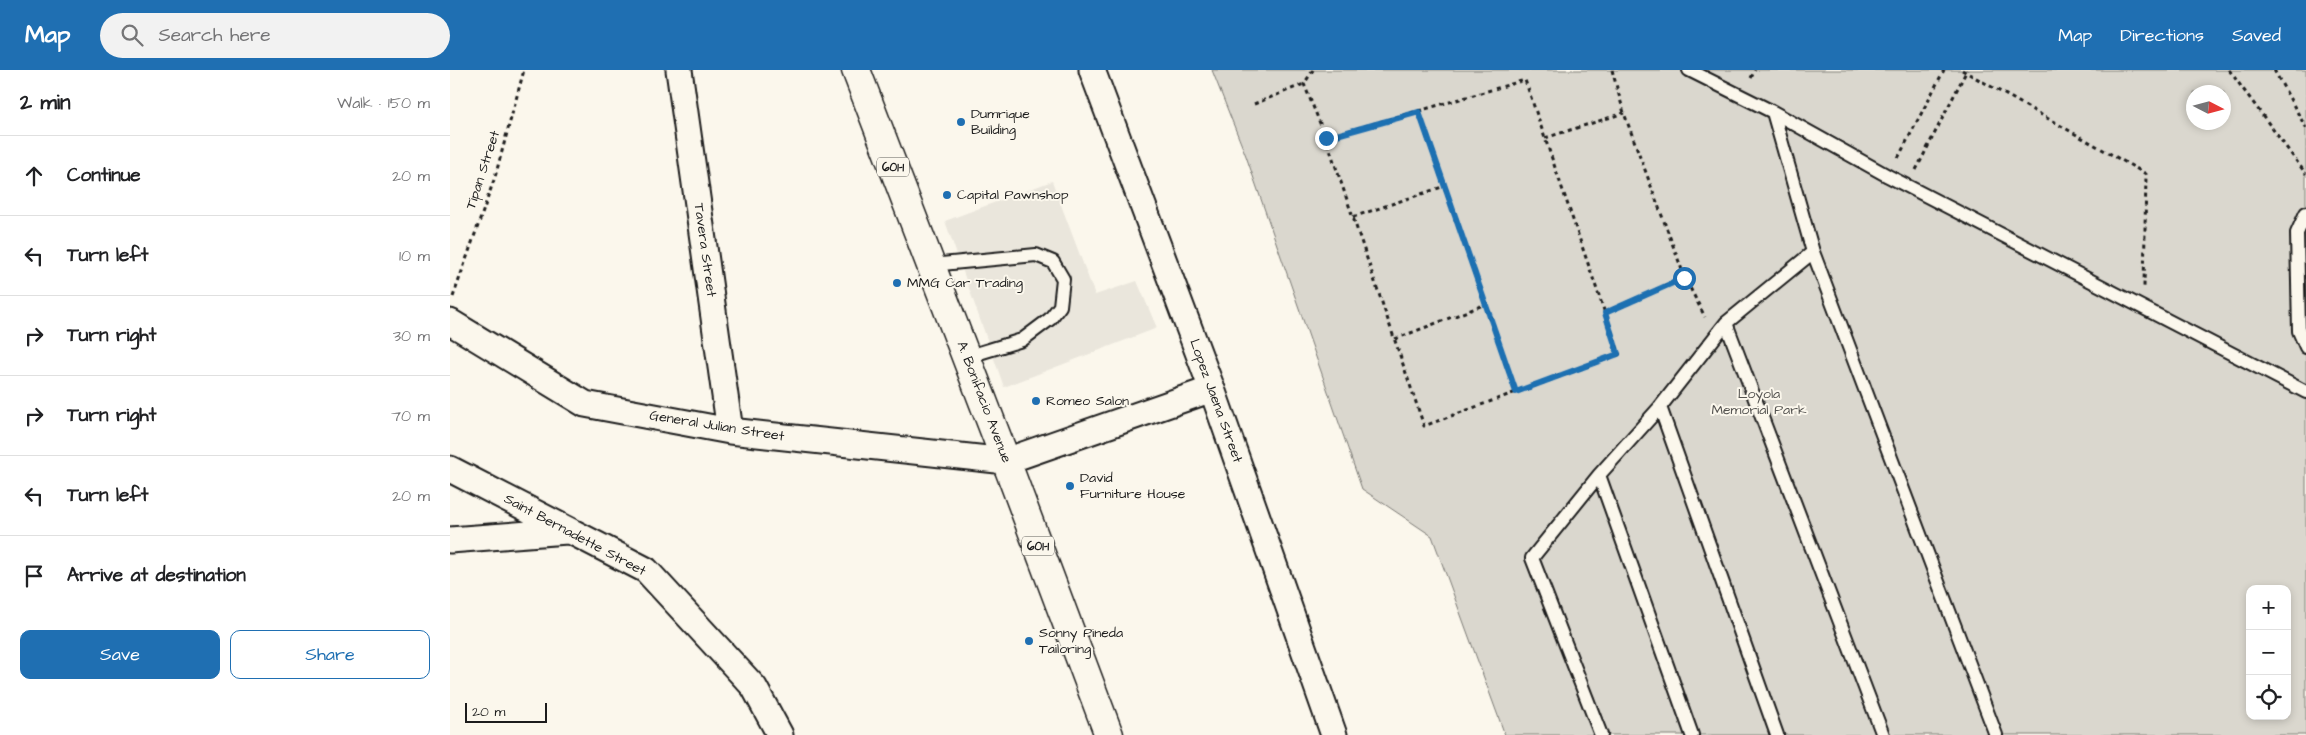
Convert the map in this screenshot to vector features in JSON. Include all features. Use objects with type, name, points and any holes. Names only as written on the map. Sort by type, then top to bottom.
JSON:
[{"type":"main road","name":"A. Bonifacio Avenue","points":[[856,70],[1109,735]]},
{"type":"street","name":"Tavera Street","points":[[679,70],[730,431]]},
{"type":"street","name":"Lopez Jaena Street","points":[[1092,70],[1212,389],[1334,735]]},
{"type":"street","name":"General Julian Street","points":[[450,322],[585,404],[730,431],[1006,461]]},
{"type":"street","points":[[1006,461],[1212,389]]},
{"type":"street","name":"Saint Bernadette Street","points":[[450,469],[646,570],[754,687],[780,735]]},
{"type":"street","points":[[450,540],[567,530]]},
{"type":"lane","points":[[1689,70],[1773,112],[1888,176],[2306,392]]},
{"type":"lane","points":[[1773,112],[1813,252],[1996,735]]},
{"type":"lane","points":[[2306,213],[2297,233],[2299,331],[2306,347]]},
{"type":"lane","points":[[1602,735],[1532,558],[1600,475],[1660,407],[1726,323],[1813,252]]},
{"type":"lane","points":[[931,265],[1036,255],[1054,262],[1063,278],[1060,306],[1050,319],[1022,340],[966,356]]},
{"type":"lane","points":[[1726,323],[1883,735]]},
{"type":"lane","points":[[1660,407],[1777,735]]},
{"type":"lane","points":[[1600,475],[1692,735]]},
{"type":"path","name":"Tipan Street","points":[[450,305],[495,177],[524,70]]},
{"type":"path","points":[[1254,104],[1304,84],[1313,70]]},
{"type":"path","points":[[1612,70],[1624,113],[1684,278],[1716,337]]},
{"type":"path","points":[[1888,176],[1944,70]]},
{"type":"path","points":[[2229,70],[2306,174]]},
{"type":"path","points":[[2274,70],[2306,128]]},
{"type":"path","points":[[1908,186],[1965,71],[2146,174],[2143,309]]},
{"type":"path","points":[[1304,84],[1326,138],[1424,426],[1618,354],[1525,80],[1326,138]]},
{"type":"path","points":[[1419,112],[1516,392]]},
{"type":"path","points":[[1545,138],[1624,113]]},
{"type":"path","points":[[1353,217],[1445,186]]},
{"type":"path","points":[[1605,313],[1684,278]]},
{"type":"path","points":[[1395,339],[1486,304]]},
{"type":"shaded area","points":[[1052,181],[1095,295],[1137,281],[1157,328],[1004,387],[945,221]]},
{"type":"green space","name":"Loyola Memorial Park","points":[[1212,70],[2306,70],[2306,735],[1505,735],[1432,536],[1362,489],[1246,156]]},
{"type":"place","name":"Dumrique Building","points":[[961,122]]},
{"type":"place","name":"Capital Pawnshop","points":[[947,195]]},
{"type":"place","name":"MMG Car Trading","points":[[897,283]]},
{"type":"place","name":"Romeo Salon","points":[[1036,401]]},
{"type":"place","name":"David Furniture House","points":[[1070,486]]},
{"type":"place","name":"Sonny Pineda Tailoring","points":[[1029,641]]},
{"type":"route","points":[[1326,138],[1419,112],[1516,392],[1618,354],[1605,313],[1684,278]]}]
